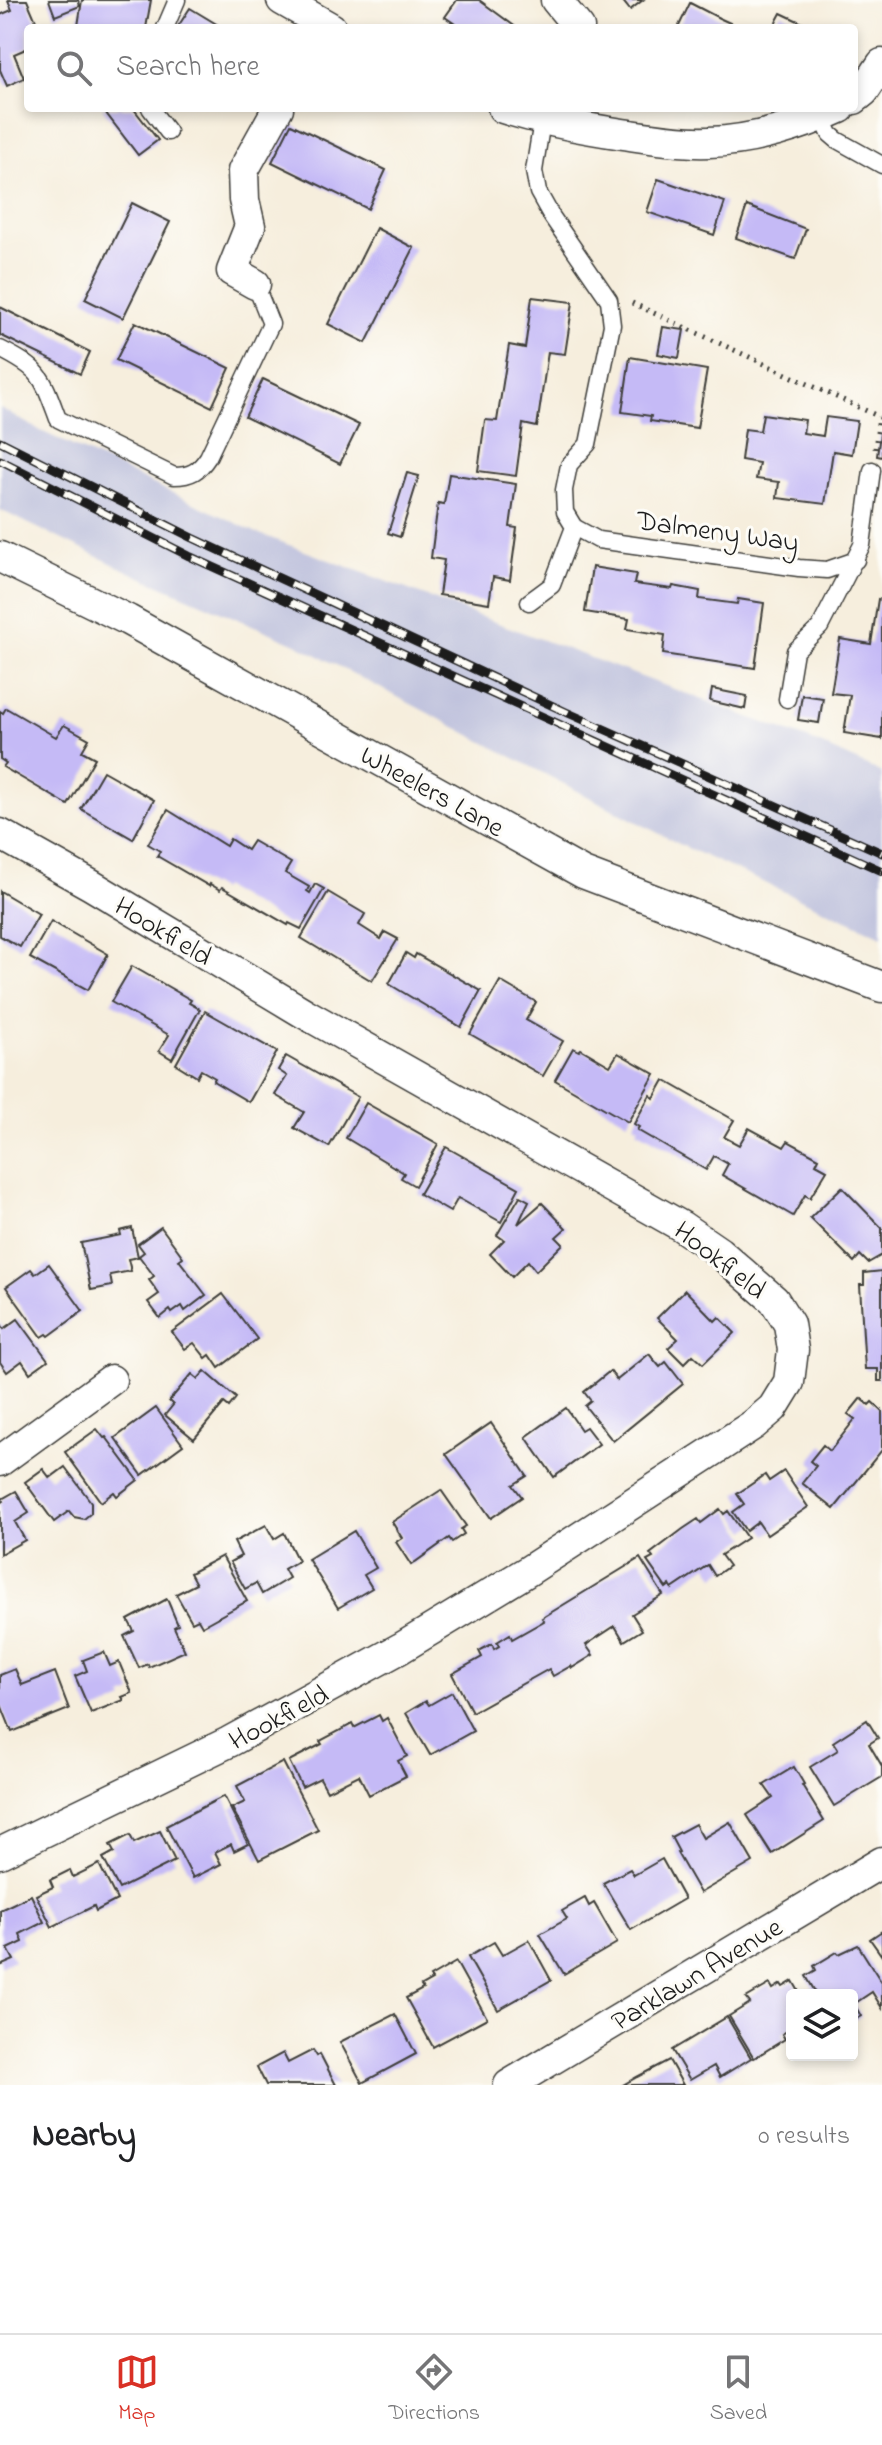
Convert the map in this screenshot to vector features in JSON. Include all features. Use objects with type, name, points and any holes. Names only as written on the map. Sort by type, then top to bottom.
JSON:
[{"type":"street","points":[[282,0],[321,24]]},
{"type":"street","points":[[556,0],[576,24]]},
{"type":"street","points":[[858,96],[882,64]]},
{"type":"street","points":[[255,284],[232,271],[250,226],[244,200],[243,171],[276,112]]},
{"type":"street","points":[[515,112],[542,121],[600,119],[655,139],[708,142],[747,138],[831,112]]},
{"type":"street","name":"Wheelers Lane","points":[[0,557],[128,620],[583,873],[882,987]]},
{"type":"street","name":"Hookfield","points":[[0,834],[304,1013],[681,1226],[719,1252],[774,1300],[789,1324],[793,1350],[789,1382],[773,1408],[753,1425],[528,1571],[443,1624],[303,1703],[0,1853]]},
{"type":"street","points":[[0,1461],[111,1380]]},
{"type":"street","name":"Parklawn Avenue","points":[[509,2085],[882,1862]]},
{"type":"lane","points":[[167,24],[177,0]]},
{"type":"lane","points":[[153,112],[168,132]]},
{"type":"lane","points":[[831,112],[830,134],[882,165]]},
{"type":"lane","points":[[529,602],[552,585],[574,527],[565,512],[564,490],[569,465],[588,444],[612,325],[609,300],[538,192],[534,171],[542,121]]},
{"type":"lane","points":[[0,349],[26,362],[43,379],[58,419],[174,476],[186,476],[199,470],[208,457],[271,324],[255,284]]},
{"type":"lane","points":[[787,699],[795,651],[820,627],[862,545],[872,470]]},
{"type":"lane","name":"Dalmeny Way","points":[[574,527],[598,540],[799,568],[827,570],[856,560]]},
{"type":"path","points":[[609,300],[630,301],[881,417],[872,470]]},
{"type":"shaded area","points":[[0,408],[41,431],[257,533],[818,743],[882,773],[882,936],[683,846],[296,644],[134,574],[0,510]]},
{"type":"building","points":[[8,0],[27,0],[37,24],[24,24],[24,50],[14,54],[24,78],[7,86],[0,70],[0,15],[12,10]]},
{"type":"building","points":[[49,0],[78,0],[80,6],[55,16]]},
{"type":"building","points":[[82,0],[151,0],[147,24],[78,24]]},
{"type":"building","points":[[457,0],[479,0],[512,24],[455,24],[445,17]]},
{"type":"building","points":[[622,0],[643,0],[630,10]]},
{"type":"building","points":[[690,3],[732,24],[680,24]]},
{"type":"building","points":[[190,8],[216,24],[180,24]]},
{"type":"building","points":[[781,13],[804,24],[775,24]]},
{"type":"building","points":[[105,112],[136,112],[158,140],[138,155]]},
{"type":"building","points":[[291,124],[386,170],[368,209],[272,162]]},
{"type":"building","points":[[658,179],[725,202],[714,235],[647,212]]},
{"type":"building","points":[[132,203],[170,222],[123,318],[85,299]]},
{"type":"building","points":[[747,206],[806,229],[795,259],[736,238]]},
{"type":"building","points":[[376,228],[414,248],[366,343],[328,324]]},
{"type":"building","points":[[532,297],[573,302],[565,354],[548,352],[537,427],[523,424],[516,476],[478,471],[485,420],[497,421],[509,345],[525,348]]},
{"type":"building","points":[[0,307],[90,352],[80,374],[0,335]]},
{"type":"building","points":[[135,322],[230,368],[212,407],[116,360]]},
{"type":"building","points":[[663,327],[684,330],[679,358],[658,354]]},
{"type":"building","points":[[630,357],[707,370],[697,428],[650,421],[651,416],[622,412]]},
{"type":"building","points":[[263,379],[359,425],[340,464],[245,417]]},
{"type":"building","points":[[763,414],[805,420],[803,433],[823,436],[826,417],[857,421],[852,454],[833,451],[825,504],[777,498],[779,482],[756,479],[759,463],[741,460],[745,429],[760,431]]},
{"type":"building","points":[[882,434],[882,457],[877,456]]},
{"type":"building","points":[[407,473],[419,476],[400,537],[388,533]]},
{"type":"building","points":[[449,474],[516,484],[510,527],[517,528],[510,580],[493,577],[489,603],[439,595],[444,560],[431,558],[438,503],[444,504]]},
{"type":"building","points":[[592,567],[636,574],[634,584],[700,591],[699,599],[737,604],[738,599],[764,603],[755,668],[663,654],[665,635],[627,629],[629,619],[585,612]]},
{"type":"building","points":[[878,599],[882,600],[882,739],[844,733],[850,695],[831,693],[840,639],[871,644]]},
{"type":"building","points":[[712,689],[747,696],[745,709],[710,701]]},
{"type":"building","points":[[802,695],[823,698],[819,723],[798,720]]},
{"type":"building","points":[[6,708],[56,737],[64,725],[89,739],[82,751],[95,758],[68,805],[3,767],[6,763],[0,759],[0,711],[3,713]]},
{"type":"building","points":[[103,771],[154,800],[133,839],[81,809]]},
{"type":"building","points":[[168,810],[226,846],[230,839],[247,850],[253,841],[291,863],[285,873],[309,887],[307,891],[310,893],[315,884],[324,889],[301,929],[288,925],[222,887],[220,890],[209,886],[157,856],[160,851],[148,844]]},
{"type":"building","points":[[0,891],[39,914],[20,947],[0,936]]},
{"type":"building","points":[[328,892],[365,914],[359,925],[381,939],[385,932],[398,939],[372,981],[301,938]]},
{"type":"building","points":[[51,921],[108,954],[88,990],[30,958]]},
{"type":"building","points":[[406,953],[414,958],[416,954],[481,991],[461,1027],[389,984]]},
{"type":"building","points":[[132,966],[191,1000],[189,1003],[200,1009],[172,1059],[159,1051],[169,1035],[111,1002]]},
{"type":"building","points":[[500,981],[536,1002],[526,1020],[563,1041],[543,1076],[470,1034]]},
{"type":"building","points":[[205,1011],[277,1052],[249,1102],[213,1081],[215,1078],[201,1070],[197,1077],[176,1064]]},
{"type":"building","points":[[573,1048],[581,1049],[610,1066],[618,1053],[655,1074],[628,1122],[555,1080]]},
{"type":"building","points":[[286,1056],[358,1097],[329,1147],[294,1128],[304,1112],[275,1095],[287,1076],[278,1070]]},
{"type":"building","points":[[664,1080],[734,1120],[724,1137],[739,1145],[749,1128],[784,1147],[788,1141],[819,1158],[816,1164],[827,1170],[810,1198],[805,1195],[793,1216],[722,1175],[728,1164],[714,1156],[706,1170],[637,1130],[639,1127],[634,1124],[650,1095],[654,1098]]},
{"type":"building","points":[[366,1103],[438,1144],[415,1186],[401,1178],[404,1173],[346,1138]]},
{"type":"building","points":[[446,1147],[519,1188],[501,1222],[458,1198],[450,1212],[419,1194]]},
{"type":"building","points":[[842,1187],[882,1228],[882,1255],[868,1263],[860,1255],[854,1262],[810,1218]]},
{"type":"building","points":[[520,1196],[529,1201],[518,1224],[542,1203],[566,1228],[556,1237],[563,1244],[536,1271],[528,1261],[512,1277],[490,1254],[504,1240],[497,1235]]},
{"type":"building","points":[[161,1227],[183,1257],[179,1260],[206,1295],[185,1311],[182,1306],[160,1318],[148,1302],[159,1294],[149,1280],[154,1276],[139,1256],[144,1252],[138,1244]]},
{"type":"building","points":[[132,1228],[138,1257],[128,1259],[131,1271],[110,1275],[112,1286],[91,1290],[81,1243],[121,1235],[120,1231]]},
{"type":"building","points":[[49,1264],[83,1311],[49,1336],[42,1337],[6,1287],[31,1269],[35,1274]]},
{"type":"building","points":[[882,1271],[882,1381],[878,1381],[878,1369],[865,1369],[860,1285],[864,1285],[864,1273]]},
{"type":"building","points":[[685,1290],[715,1321],[719,1317],[735,1333],[703,1364],[693,1355],[684,1364],[668,1348],[678,1339],[657,1318]]},
{"type":"building","points":[[223,1294],[257,1339],[219,1368],[210,1355],[206,1358],[194,1343],[185,1349],[172,1332]]},
{"type":"building","points":[[18,1319],[48,1360],[30,1373],[22,1361],[7,1372],[0,1362],[0,1322],[4,1329]]},
{"type":"building","points":[[649,1354],[660,1367],[666,1362],[683,1384],[613,1441],[585,1406],[591,1401],[584,1392],[610,1371],[617,1380]]},
{"type":"building","points":[[205,1371],[236,1398],[229,1407],[224,1403],[194,1439],[165,1415],[173,1405],[169,1401],[192,1374],[198,1379]]},
{"type":"building","points":[[861,1398],[882,1411],[882,1450],[834,1509],[802,1483],[816,1466],[810,1461],[823,1445],[830,1451],[855,1419],[848,1414]]},
{"type":"building","points":[[156,1408],[183,1445],[142,1475],[115,1438]]},
{"type":"building","points":[[566,1408],[581,1430],[586,1427],[599,1444],[554,1477],[526,1437]]},
{"type":"building","points":[[491,1423],[527,1476],[513,1485],[522,1497],[491,1518],[446,1454]]},
{"type":"building","points":[[97,1429],[138,1480],[117,1496],[114,1492],[101,1502],[65,1452]]},
{"type":"building","points":[[65,1467],[91,1502],[91,1513],[84,1519],[74,1517],[69,1511],[54,1522],[25,1482],[43,1469],[50,1478]]},
{"type":"building","points":[[784,1471],[808,1507],[767,1535],[758,1522],[746,1531],[733,1512],[744,1504],[737,1494],[765,1475],[769,1481]]},
{"type":"building","points":[[441,1490],[466,1526],[461,1529],[464,1534],[452,1542],[449,1538],[411,1565],[396,1542],[402,1538],[392,1522]]},
{"type":"building","points":[[16,1491],[29,1513],[15,1522],[25,1540],[0,1554],[0,1503]]},
{"type":"building","points":[[720,1509],[724,1514],[728,1511],[747,1538],[721,1555],[729,1566],[715,1576],[708,1565],[672,1589],[670,1585],[666,1588],[647,1561],[653,1558],[650,1554],[698,1519],[701,1523]]},
{"type":"building","points":[[266,1525],[274,1539],[284,1533],[298,1561],[284,1569],[289,1578],[262,1594],[256,1583],[245,1589],[230,1562],[241,1556],[234,1542]]},
{"type":"building","points":[[354,1531],[376,1568],[364,1575],[372,1588],[338,1608],[308,1559]]},
{"type":"building","points":[[222,1556],[247,1601],[202,1626],[198,1619],[192,1622],[176,1594],[196,1584],[190,1573]]},
{"type":"building","points":[[640,1558],[663,1595],[632,1614],[642,1630],[624,1641],[615,1626],[586,1645],[593,1655],[572,1668],[553,1676],[549,1669],[472,1712],[452,1674],[482,1657],[479,1651],[492,1644],[494,1649],[499,1646],[497,1642],[510,1634],[512,1639],[544,1621],[542,1618]]},
{"type":"building","points":[[167,1599],[178,1625],[174,1627],[185,1651],[149,1667],[148,1664],[139,1668],[124,1636],[134,1631],[128,1620]]},
{"type":"building","points":[[104,1652],[110,1666],[119,1662],[132,1693],[122,1697],[124,1700],[91,1713],[75,1676],[87,1671],[83,1660]]},
{"type":"building","points":[[15,1669],[22,1685],[55,1672],[69,1709],[12,1732],[0,1702],[0,1675]]},
{"type":"building","points":[[452,1692],[473,1731],[430,1755],[406,1713],[426,1701],[429,1705]]},
{"type":"building","points":[[379,1715],[382,1721],[387,1718],[407,1756],[398,1761],[406,1776],[369,1795],[359,1775],[327,1791],[320,1778],[302,1787],[289,1761],[352,1724],[354,1728]]},
{"type":"building","points":[[867,1720],[878,1738],[869,1744],[882,1766],[882,1777],[834,1806],[810,1767],[838,1750],[833,1742]]},
{"type":"building","points":[[283,1762],[318,1830],[259,1860],[232,1808],[245,1802],[237,1786]]},
{"type":"building","points":[[794,1767],[824,1821],[772,1854],[747,1815],[773,1798],[764,1785]]},
{"type":"building","points":[[224,1796],[248,1844],[234,1851],[231,1844],[215,1852],[221,1864],[193,1878],[166,1826]]},
{"type":"building","points":[[730,1822],[753,1862],[700,1893],[671,1837],[695,1824],[703,1838]]},
{"type":"building","points":[[160,1831],[175,1861],[119,1889],[103,1858],[114,1852],[110,1845],[130,1835],[134,1843]]},
{"type":"building","points":[[662,1859],[684,1899],[631,1930],[603,1883],[630,1869],[634,1875]]},
{"type":"building","points":[[99,1864],[117,1900],[96,1911],[94,1906],[52,1927],[36,1895],[53,1887],[50,1880],[70,1870],[73,1877]]},
{"type":"building","points":[[31,1895],[44,1922],[20,1934],[23,1942],[8,1949],[14,1960],[0,1966],[0,1910]]},
{"type":"building","points":[[585,1898],[589,1906],[594,1903],[617,1943],[564,1974],[540,1934],[567,1919],[562,1911]]},
{"type":"building","points":[[882,1931],[882,1956],[870,1939]]},
{"type":"building","points":[[529,1940],[551,1980],[498,2010],[468,1957],[494,1942],[502,1955]]},
{"type":"building","points":[[858,1945],[882,1983],[882,2008],[872,1992],[858,2001],[858,1989],[814,1989],[806,1976],[816,1970],[814,1966],[837,1952],[839,1954]]},
{"type":"building","points":[[456,1962],[487,2018],[433,2047],[406,1998],[423,1989],[421,1986],[432,1980],[430,1977]]},
{"type":"building","points":[[793,1981],[798,1989],[786,1989],[786,2032],[782,2034],[785,2039],[754,2058],[729,2016],[750,2003],[746,1998],[770,1984],[773,1989],[781,1984],[783,1987]]},
{"type":"building","points":[[395,2014],[416,2054],[362,2083],[340,2042]]},
{"type":"building","points":[[727,2017],[751,2058],[720,2077],[714,2066],[690,2080],[672,2050]]},
{"type":"building","points":[[313,2050],[317,2056],[320,2054],[336,2085],[266,2085],[257,2067],[283,2053],[288,2063]]},
{"type":"building","points":[[669,2060],[683,2085],[623,2085],[637,2077]]},
{"type":"railway","points":[[0,441],[193,538],[566,712],[882,853]]},
{"type":"railway","points":[[0,460],[189,556],[882,871]]}]
